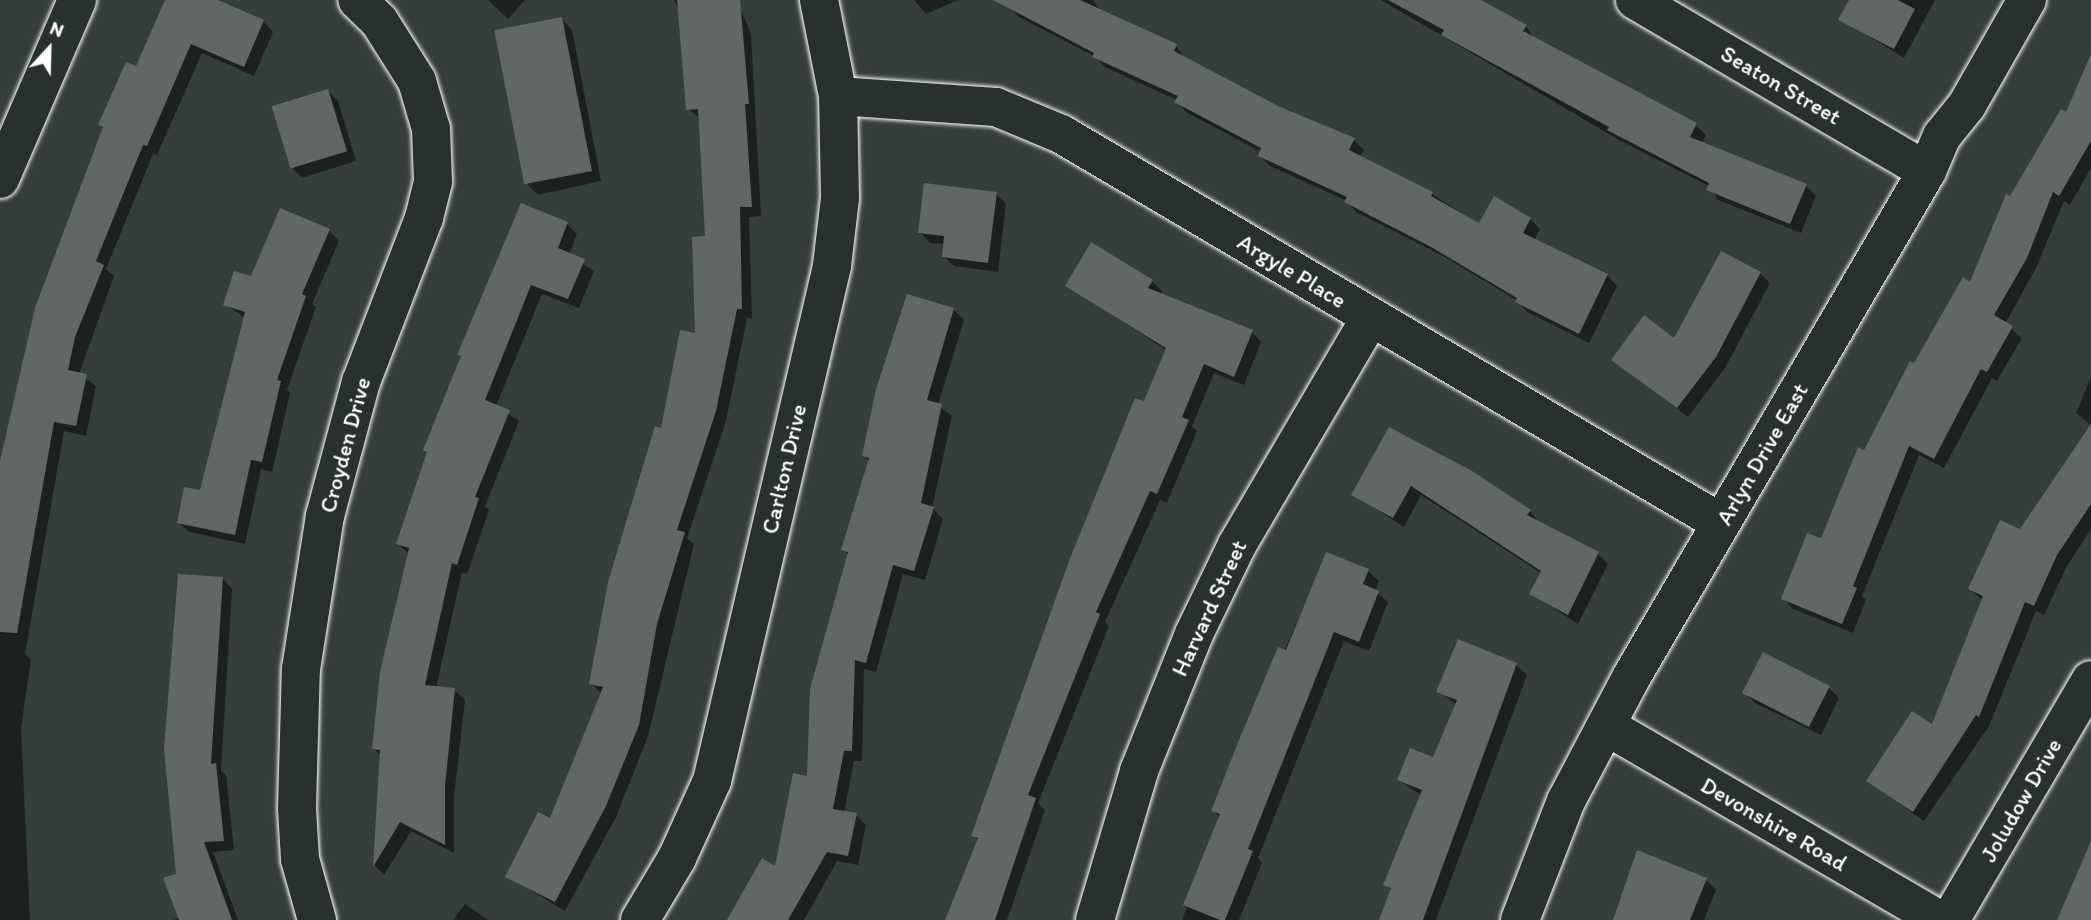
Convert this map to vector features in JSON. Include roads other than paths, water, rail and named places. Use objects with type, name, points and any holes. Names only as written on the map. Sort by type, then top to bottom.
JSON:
[{"type":"street","points":[[0,179],[77,0]]},
{"type":"street","name":"Croyden Drive","points":[[317,920],[300,859],[297,808],[301,668],[323,528],[361,382],[424,218],[433,181],[431,129],[417,81],[379,21],[357,0]]},
{"type":"street","name":"Carlton Drive","points":[[640,920],[677,858],[712,781],[832,266],[840,198],[838,96],[819,0]]},
{"type":"street","name":"Seaton Street","points":[[1635,0],[1927,171]]},
{"type":"street","name":"Arlyn Drive East","points":[[1520,920],[1566,801],[1608,727],[1632,676],[1927,171],[1942,136],[1967,105],[2027,0]]},
{"type":"street","name":"Argyle Place","points":[[838,96],[996,107],[1061,134],[1721,523]]},
{"type":"street","name":"Harvard Street","points":[[1095,920],[1139,771],[1194,634],[1237,545],[1370,317]]},
{"type":"street","name":"Joludow Drive","points":[[1951,920],[2091,680]]},
{"type":"street","name":"Devonshire Road","points":[[1608,727],[1940,920]]}]
